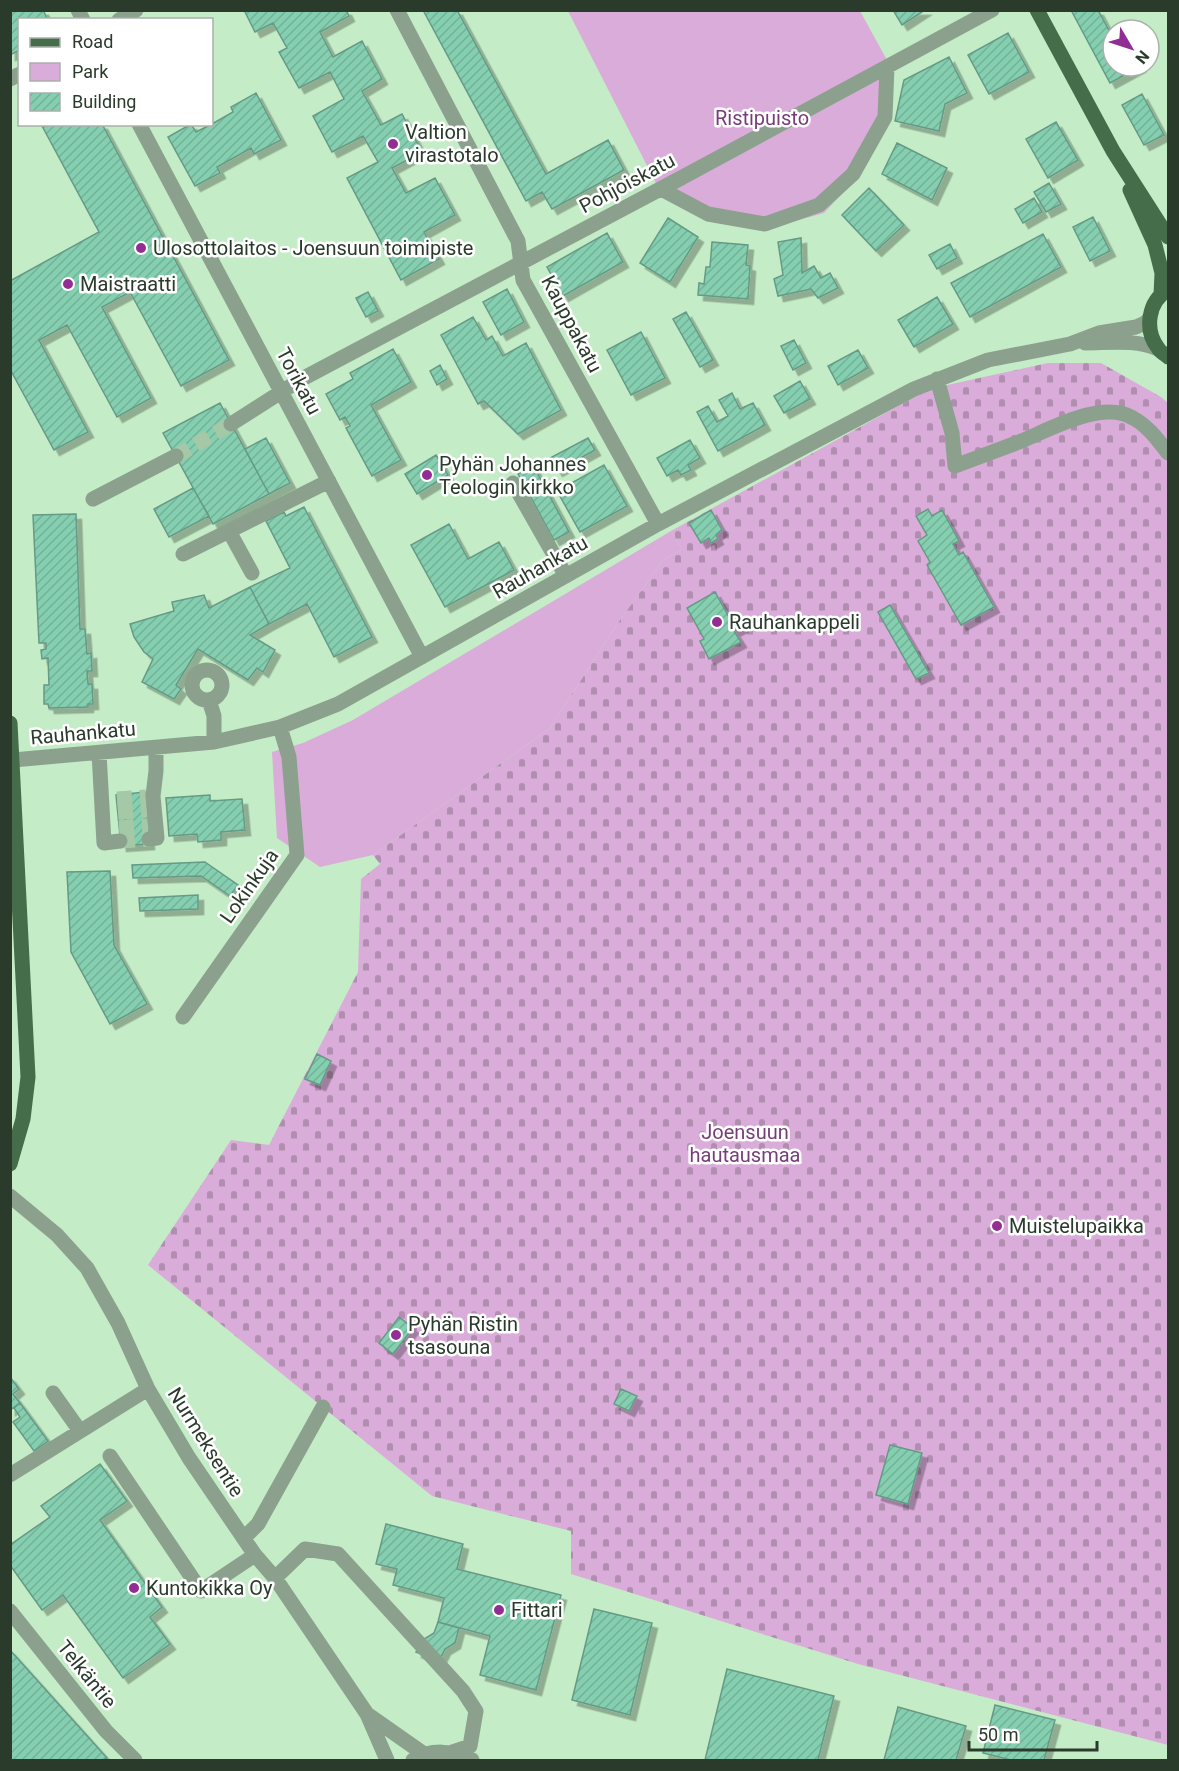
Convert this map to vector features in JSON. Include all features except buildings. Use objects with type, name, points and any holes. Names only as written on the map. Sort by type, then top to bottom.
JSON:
[{"type":"main road","points":[[1037,10],[1113,151],[1155,245],[1165,293],[1155,303],[1149,319],[1151,335],[1163,353]]},
{"type":"main road","points":[[1113,151],[1168,237]]},
{"type":"main road","points":[[10,723],[28,1077],[23,1119],[10,1164]]},
{"type":"street","points":[[122,18],[136,10]]},
{"type":"street","name":"Kauppakatu","points":[[397,10],[518,241],[523,280],[658,524]]},
{"type":"street","name":"Pohjoiskatu","points":[[231,424],[310,374],[661,189],[992,10]]},
{"type":"street","points":[[661,189],[708,214],[765,224],[819,205],[853,174],[885,117],[886,66]]},
{"type":"street","name":"Torikatu","points":[[140,126],[422,657]]},
{"type":"street","name":"Rauhankatu","points":[[13,760],[214,742],[280,727],[338,704],[658,524],[914,388],[988,360],[1070,344],[1099,333],[1136,327],[1149,319]]},
{"type":"street","name":"Rauhankatu","points":[[1070,344],[1135,343],[1149,345],[1163,353]]},
{"type":"street","points":[[937,379],[952,433],[954,466],[1057,425],[1093,414],[1116,412],[1132,417],[1151,432],[1168,453]]},
{"type":"street","points":[[93,499],[176,456]]},
{"type":"street","points":[[183,555],[329,481]]},
{"type":"street","points":[[513,483],[566,576]]},
{"type":"street","points":[[229,531],[252,573]]},
{"type":"street","points":[[209,700],[214,716],[214,742]]},
{"type":"street","name":"Lokinkuja","points":[[183,1017],[297,855],[289,757],[280,727]]},
{"type":"street","points":[[153,836],[150,803],[156,771],[156,748]]},
{"type":"street","points":[[99,753],[103,830],[120,835]]},
{"type":"street","points":[[101,807],[117,806]]},
{"type":"street","name":"Nurmeksentie","points":[[10,1196],[57,1235],[87,1268],[118,1323],[148,1389],[189,1458],[255,1555],[275,1578],[367,1714],[387,1761]]},
{"type":"street","points":[[10,1475],[148,1389]]},
{"type":"street","points":[[53,1393],[80,1431]]},
{"type":"street","points":[[244,1538],[258,1524],[323,1407]]},
{"type":"street","points":[[110,1456],[201,1591],[255,1555]]},
{"type":"street","points":[[275,1578],[305,1549],[338,1554],[463,1691],[476,1712],[470,1746],[452,1752],[419,1757]]},
{"type":"street","name":"Telkäntie","points":[[10,1611],[106,1731],[135,1761]]},
{"type":"street","name":"Nurmeksentie","points":[[367,1714],[419,1757]]},
{"type":"street","points":[[452,1752],[472,1760]]},
{"type":"green space","name":"Ristipuisto","points":[[568,11],[860,11],[893,71],[858,177],[824,213],[767,229],[661,193]]},
{"type":"green space","name":"Joensuun hautausmaa","points":[[1048,363],[1101,363],[1168,403],[1168,1745],[858,1664],[571,1574],[571,1531],[432,1496],[148,1265],[231,1140],[269,1145],[358,972],[361,879],[380,864],[373,855],[550,728],[618,623],[663,560],[682,549],[671,531],[929,389]]},
{"type":"green space","points":[[671,531],[682,549],[663,560],[618,623],[550,728],[373,855],[320,867],[277,838],[272,752],[303,743],[353,720]]},
{"type":"tunnel","points":[[176,456],[231,424]]},
{"type":"tunnel","points":[[117,799],[146,797]]},
{"type":"tunnel","points":[[118,812],[147,810]]},
{"type":"tunnel","points":[[119,828],[148,826]]},
{"type":"tunnel","points":[[120,841],[149,839]]},
{"type":"place","name":"Valtion virastotalo","points":[[393,144]]},
{"type":"place","name":"Ulosottolaitos - Joensuun toimipiste","points":[[141,248]]},
{"type":"place","name":"Maistraatti","points":[[68,284]]},
{"type":"place","name":"Pyhän Johannes Teologin kirkko","points":[[427,475]]},
{"type":"place","name":"Rauhankappeli","points":[[717,622]]},
{"type":"place","name":"Muistelupaikka","points":[[997,1226]]},
{"type":"place","name":"Pyhän Ristin tsasouna","points":[[396,1335]]},
{"type":"place","name":"Kuntokikka Oy","points":[[134,1588]]},
{"type":"place","name":"Fittari","points":[[499,1610]]}]
